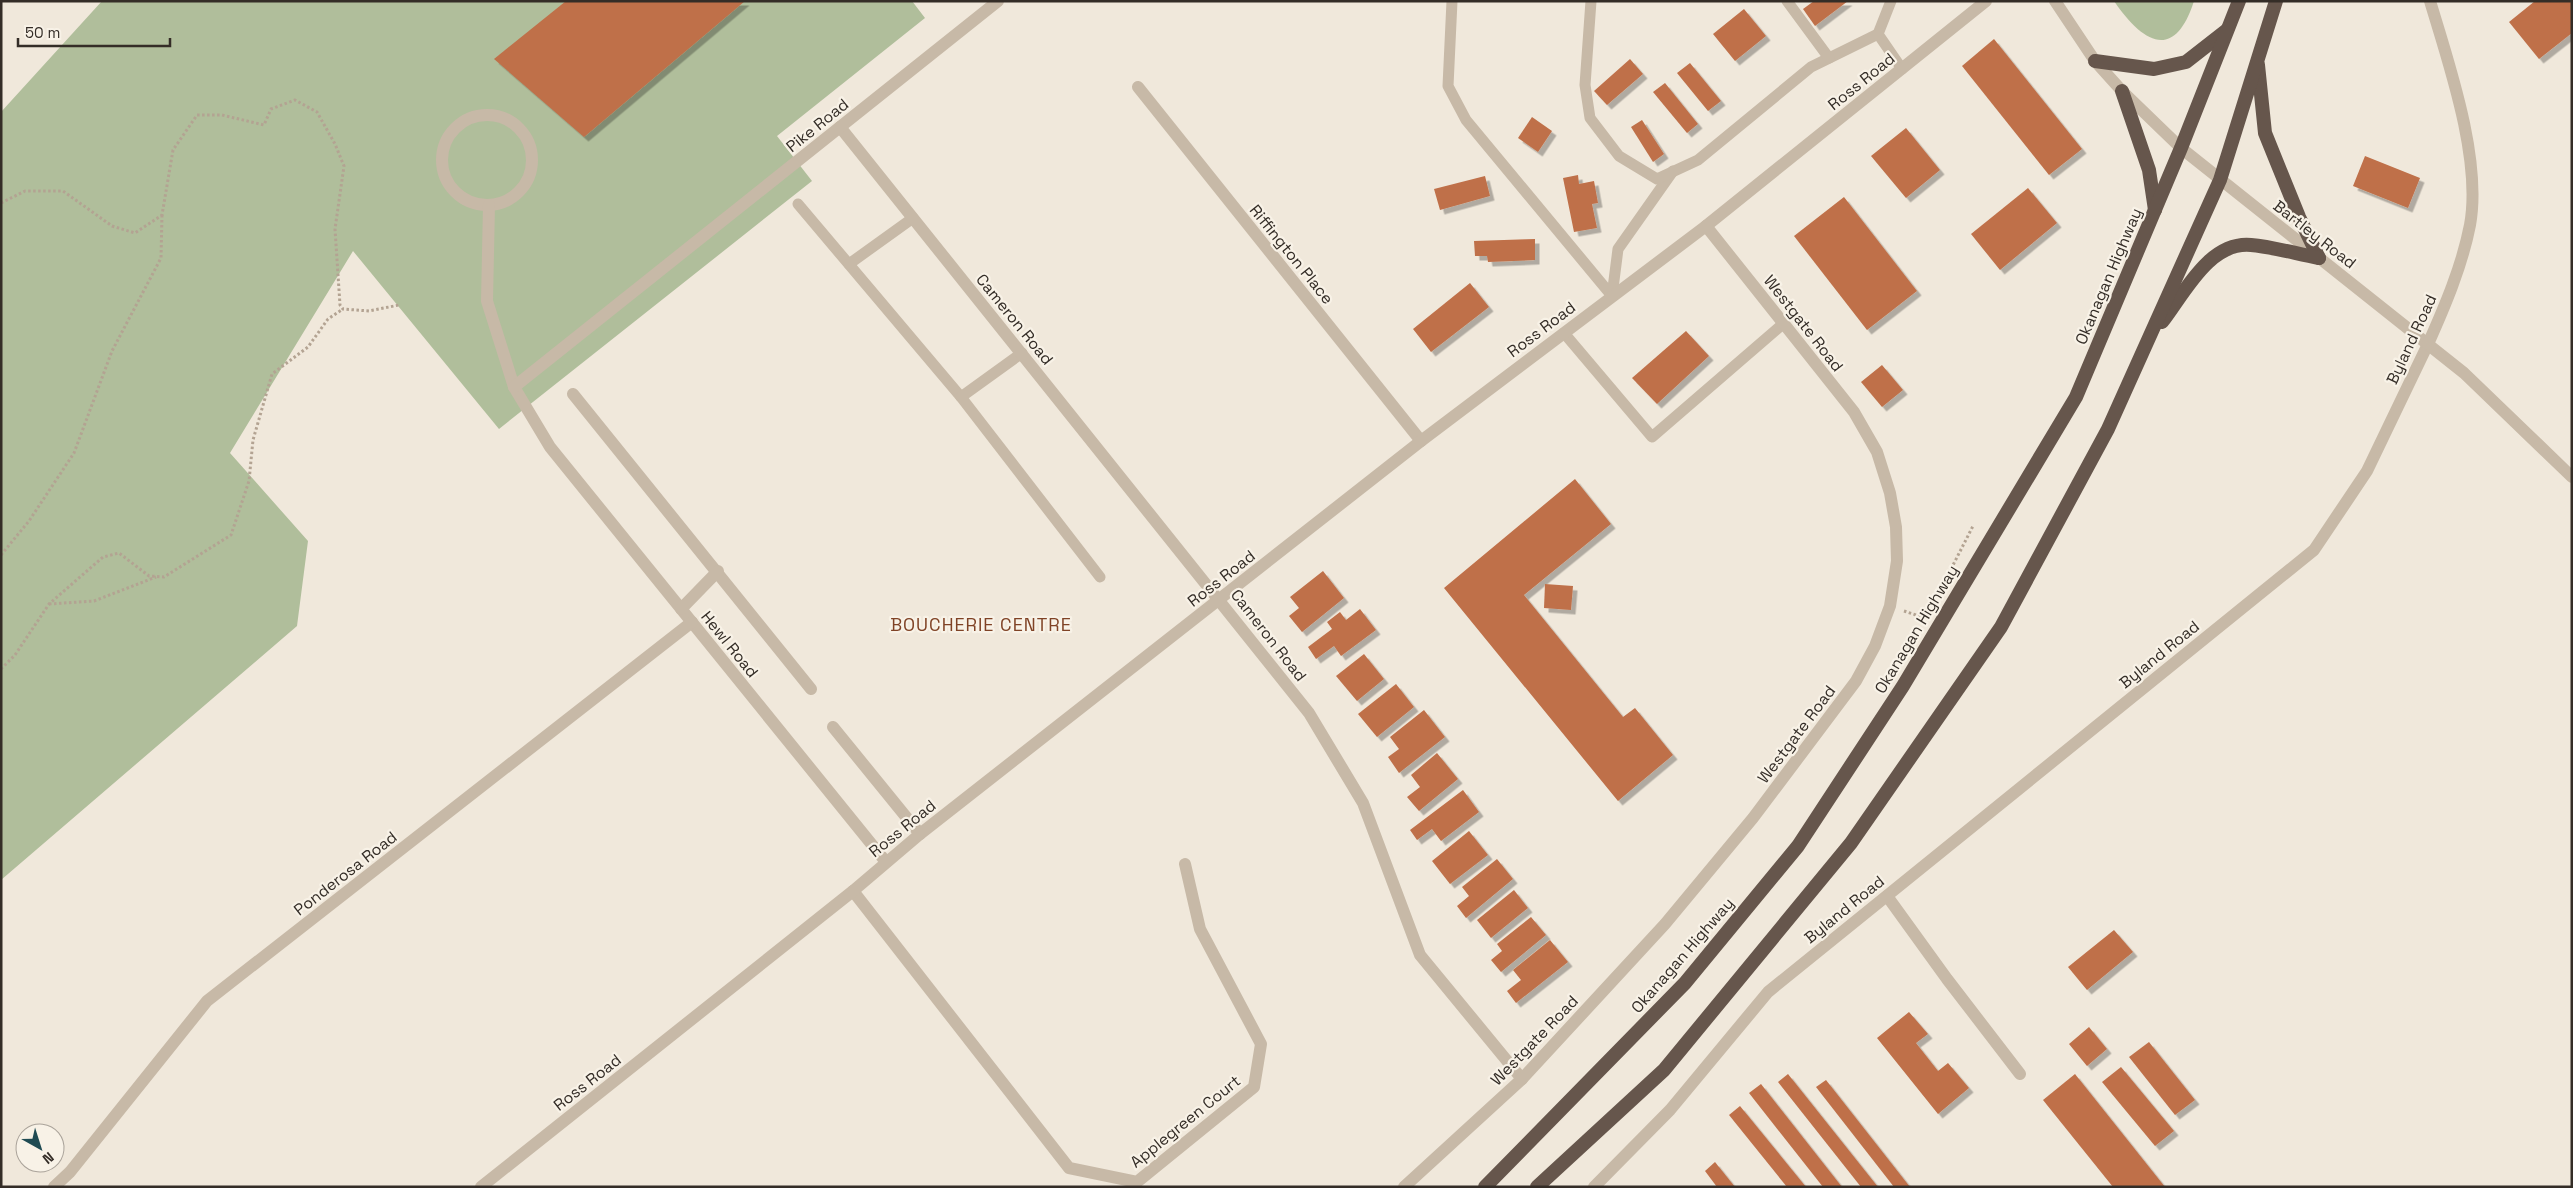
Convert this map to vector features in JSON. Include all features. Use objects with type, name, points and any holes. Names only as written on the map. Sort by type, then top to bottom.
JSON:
[{"type":"highway","name":"Okanagan Highway","points":[[1485,1187],[1685,983],[1798,846],[1902,686],[2076,397],[2181,148],[2239,1]]},
{"type":"highway","points":[[1537,1187],[1664,1070],[1851,843],[2001,627],[2108,429],[2220,180],[2276,1]]},
{"type":"highway","points":[[2095,61],[2154,69],[2186,62],[2228,29]]},
{"type":"highway","points":[[2258,60],[2266,132],[2299,217],[2319,258]]},
{"type":"highway","points":[[2122,91],[2144,152],[2155,210]]},
{"type":"highway","points":[[2147,343],[2209,260],[2230,247],[2250,245],[2319,258]]},
{"type":"street","name":"Pike Road","points":[[514,387],[998,1]]},
{"type":"street","name":"Ross Road","points":[[481,1187],[853,891],[920,834],[1421,441],[1706,226],[1986,1]]},
{"type":"street","name":"Bartley Road","points":[[2055,1],[2095,61],[2122,91],[2181,148],[2464,373],[2572,477]]},
{"type":"street","name":"Byland Road","points":[[1594,1187],[1670,1110],[1768,992],[2314,550],[2366,470],[2428,344],[2450,293],[2470,226],[2473,196],[2458,96],[2430,1]]},
{"type":"street","name":"Riffington Place","points":[[1138,87],[1421,441]]},
{"type":"street","points":[[488,114],[503,117],[516,125],[525,137],[531,151],[531,166],[526,180],[517,192],[505,200],[489,205],[477,204],[463,198],[452,188],[445,175],[442,162],[443,147],[454,129],[473,117],[488,114]]},
{"type":"street","name":"Cameron Road","points":[[840,127],[1309,713],[1364,802],[1420,955],[1522,1079]]},
{"type":"street","name":"Hewl Road","points":[[489,205],[487,301],[514,387],[550,447],[886,862]]},
{"type":"street","name":"Westgate Road","points":[[1404,1187],[1522,1079],[1665,924],[1753,818],[1856,682],[1875,646],[1890,606],[1897,561],[1896,527],[1890,492],[1877,452],[1854,412],[1706,226]]},
{"type":"street","points":[[573,394],[718,571],[811,689]]},
{"type":"street","points":[[681,609],[718,571]]},
{"type":"street","name":"Ponderosa Road","points":[[54,1187],[70,1172],[207,1002],[692,622]]},
{"type":"street","points":[[833,727],[920,834]]},
{"type":"street","name":"Applegreen Court","points":[[853,891],[1069,1168],[1137,1182],[1254,1087],[1261,1044],[1200,929],[1185,864]]},
{"type":"street","points":[[1886,896],[2020,1074]]},
{"type":"lane","points":[[1452,1],[1448,86],[1466,120],[1612,296]]},
{"type":"lane","points":[[1591,1],[1585,85],[1590,118],[1619,156],[1657,179],[1698,160],[1811,67],[1878,34],[1891,1]]},
{"type":"lane","points":[[1787,1],[1829,58]]},
{"type":"lane","points":[[1878,34],[1902,69]]},
{"type":"lane","points":[[1612,296],[1618,249],[1673,172]]},
{"type":"lane","points":[[798,204],[960,397],[1100,577]]},
{"type":"lane","points":[[849,264],[913,218]]},
{"type":"lane","points":[[1564,333],[1652,437],[1784,323]]},
{"type":"lane","points":[[960,397],[1022,354]]},
{"type":"path","points":[[1,555],[29,521],[74,453],[112,351],[161,258],[162,215],[173,150],[197,115],[222,115],[264,125],[271,109],[295,100],[316,112],[335,144],[344,166],[335,229],[340,305],[344,309]]},
{"type":"path","points":[[1,203],[25,191],[63,191],[112,226],[135,232],[162,215]]},
{"type":"path","points":[[1,669],[15,655],[49,604],[103,556],[119,553],[149,576],[164,577],[231,535],[250,481],[253,440],[272,374],[308,346],[328,319],[344,309],[370,311],[400,305]]},
{"type":"path","points":[[1947,576],[1973,526]]},
{"type":"path","points":[[49,604],[94,601],[157,577]]},
{"type":"path","points":[[1890,606],[1925,618],[1930,610]]},
{"type":"green space","points":[[102,1],[912,1],[925,18],[777,136],[812,181],[499,429],[353,251],[230,453],[308,541],[297,626],[1,880],[1,112]]},
{"type":"green space","points":[[2114,1],[2194,1],[2186,20],[2177,33],[2167,39],[2157,40],[2146,35],[2136,27]]},
{"type":"building","points":[[566,1],[745,1],[584,137],[494,59]]},
{"type":"building","points":[[1814,1],[1848,1],[1815,26],[1803,9]]},
{"type":"building","points":[[2535,1],[2572,1],[2572,33],[2539,59],[2509,22]]},
{"type":"building","points":[[1744,9],[1766,36],[1735,61],[1713,34]]},
{"type":"building","points":[[1994,39],[2082,149],[2049,175],[1962,66]]},
{"type":"building","points":[[1630,59],[1643,74],[1607,105],[1594,91]]},
{"type":"building","points":[[1690,63],[1721,101],[1708,111],[1677,73]]},
{"type":"building","points":[[1665,83],[1698,124],[1687,133],[1653,92]]},
{"type":"building","points":[[1532,117],[1552,131],[1538,152],[1518,138]]},
{"type":"building","points":[[1642,120],[1664,154],[1653,162],[1631,127]]},
{"type":"building","points":[[1906,128],[1940,170],[1906,198],[1871,156]]},
{"type":"building","points":[[2365,156],[2420,178],[2408,208],[2353,186]]},
{"type":"building","points":[[1578,175],[1579,184],[1594,181],[1598,203],[1592,204],[1597,228],[1574,232],[1563,178]]},
{"type":"building","points":[[1485,176],[1490,196],[1440,210],[1434,189]]},
{"type":"building","points":[[2028,188],[2057,223],[2000,270],[1971,234]]},
{"type":"building","points":[[1844,197],[1917,291],[1867,330],[1794,236]]},
{"type":"building","points":[[1535,239],[1535,260],[1488,262],[1487,256],[1475,256],[1474,241]]},
{"type":"building","points":[[1470,283],[1489,307],[1431,352],[1413,329]]},
{"type":"building","points":[[1686,331],[1709,356],[1657,404],[1632,378]]},
{"type":"building","points":[[1882,365],[1903,390],[1882,407],[1861,382]]},
{"type":"building","points":[[1575,479],[1611,524],[1524,595],[1623,717],[1635,708],[1673,755],[1618,801],[1444,588]]},
{"type":"building","points":[[1323,571],[1344,598],[1302,632],[1289,616],[1299,608],[1290,597]]},
{"type":"building","points":[[1545,584],[1573,586],[1571,610],[1544,608]]},
{"type":"building","points":[[1360,609],[1376,630],[1341,656],[1334,646],[1316,659],[1308,647],[1332,629],[1327,622],[1340,612],[1346,620]]},
{"type":"building","points":[[1364,654],[1384,679],[1357,701],[1336,676]]},
{"type":"building","points":[[1396,684],[1414,707],[1377,737],[1358,714]]},
{"type":"building","points":[[1424,710],[1445,737],[1399,773],[1388,757],[1399,749],[1390,737]]},
{"type":"building","points":[[1437,753],[1458,779],[1419,811],[1407,797],[1420,787],[1411,775]]},
{"type":"building","points":[[1463,790],[1479,812],[1441,841],[1432,829],[1417,840],[1410,830]]},
{"type":"building","points":[[1469,831],[1488,855],[1450,884],[1432,861]]},
{"type":"building","points":[[1497,859],[1513,879],[1466,918],[1457,906],[1469,896],[1462,887]]},
{"type":"building","points":[[1514,890],[1528,908],[1491,938],[1477,920]]},
{"type":"building","points":[[1531,917],[1546,935],[1501,972],[1491,960],[1502,951],[1497,944]]},
{"type":"building","points":[[2114,930],[2133,952],[2087,990],[2068,967]]},
{"type":"building","points":[[1550,940],[1568,962],[1516,1003],[1507,991],[1521,980],[1513,970]]},
{"type":"building","points":[[1909,1012],[1928,1034],[1916,1043],[1938,1071],[1948,1063],[1969,1088],[1938,1114],[1877,1038]]},
{"type":"building","points":[[2089,1027],[2107,1049],[2087,1066],[2069,1044]]},
{"type":"building","points":[[2149,1042],[2195,1100],[2175,1115],[2129,1057]]},
{"type":"building","points":[[2121,1067],[2174,1131],[2155,1146],[2102,1082]]},
{"type":"building","points":[[1788,1074],[1878,1187],[1861,1187],[1778,1082]]},
{"type":"building","points":[[2075,1074],[2165,1187],[2113,1187],[2043,1100]]},
{"type":"building","points":[[1826,1080],[1910,1187],[1894,1187],[1816,1087]]},
{"type":"building","points":[[1761,1084],[1842,1187],[1823,1187],[1749,1093]]},
{"type":"building","points":[[1740,1106],[1806,1187],[1787,1187],[1729,1115]]},
{"type":"building","points":[[1715,1162],[1735,1187],[1717,1187],[1705,1171]]},
{"type":"district","name":"BOUCHERIE CENTRE","points":[[981,625]]}]
